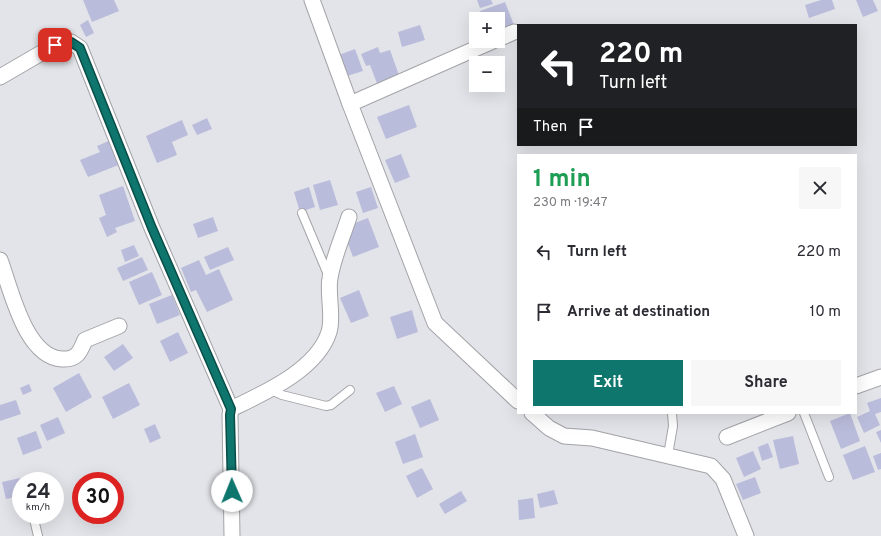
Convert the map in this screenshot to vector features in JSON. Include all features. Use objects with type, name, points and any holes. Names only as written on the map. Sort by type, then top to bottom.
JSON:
[{"type":"street","points":[[312,0],[350,104],[435,323],[517,400]]},
{"type":"street","points":[[505,36],[514,32]]},
{"type":"street","points":[[0,77],[55,45],[71,42],[80,48],[152,228],[231,409],[232,536]]},
{"type":"street","points":[[350,104],[477,48]]},
{"type":"street","points":[[231,409],[271,390],[309,363],[325,343],[330,330],[329,278],[349,217]]},
{"type":"street","points":[[0,260],[26,332],[43,351],[53,358],[71,359],[80,353],[85,340],[119,326]]},
{"type":"street","points":[[857,386],[881,376]]},
{"type":"street","points":[[533,414],[549,428],[564,436],[592,438],[712,466],[723,479],[746,536]]},
{"type":"street","points":[[727,437],[785,414]]},
{"type":"lane","points":[[302,213],[329,278]]},
{"type":"lane","points":[[271,390],[282,395],[326,406],[332,405],[350,390]]},
{"type":"lane","points":[[668,455],[673,426],[672,414]]},
{"type":"lane","points":[[804,414],[829,477]]},
{"type":"lane","points":[[35,524],[38,536]]},
{"type":"building","points":[[83,0],[114,0],[119,11],[92,22]]},
{"type":"building","points":[[477,0],[491,0],[493,4],[480,8]]},
{"type":"building","points":[[821,0],[832,0],[835,9],[809,18],[805,5]]},
{"type":"building","points":[[856,0],[873,0],[878,11],[863,17]]},
{"type":"building","points":[[505,2],[514,25],[505,28],[505,12],[480,11]]},
{"type":"building","points":[[88,20],[94,33],[86,37],[80,25]]},
{"type":"building","points":[[420,25],[425,40],[402,47],[398,32]]},
{"type":"building","points":[[378,47],[380,53],[390,50],[400,78],[378,86],[370,65],[366,66],[361,54]]},
{"type":"building","points":[[355,49],[363,71],[344,77],[336,56]]},
{"type":"building","points":[[409,105],[417,127],[386,139],[377,117]]},
{"type":"building","points":[[207,118],[212,129],[197,135],[192,125]]},
{"type":"building","points":[[182,120],[188,135],[172,142],[177,155],[157,163],[146,136]]},
{"type":"building","points":[[111,140],[121,164],[88,177],[80,160],[100,152],[97,146]]},
{"type":"building","points":[[401,154],[410,177],[395,183],[385,160]]},
{"type":"building","points":[[330,180],[338,205],[320,210],[313,185]]},
{"type":"building","points":[[123,186],[135,221],[115,228],[117,232],[107,237],[99,218],[106,215],[99,195]]},
{"type":"building","points":[[309,187],[315,207],[300,212],[294,192]]},
{"type":"building","points":[[371,187],[378,208],[363,213],[356,192]]},
{"type":"building","points":[[213,217],[218,231],[198,238],[193,224]]},
{"type":"building","points":[[368,218],[379,247],[353,257],[342,228]]},
{"type":"building","points":[[134,245],[139,256],[125,262],[121,250]]},
{"type":"building","points":[[228,247],[234,260],[210,270],[204,257]]},
{"type":"building","points":[[142,257],[148,270],[123,281],[117,268]]},
{"type":"building","points":[[199,260],[206,275],[219,269],[233,300],[207,312],[196,290],[191,292],[181,268]]},
{"type":"building","points":[[152,272],[162,295],[139,305],[129,282]]},
{"type":"building","points":[[359,290],[369,316],[351,323],[340,298]]},
{"type":"building","points":[[172,295],[180,315],[157,324],[149,304]]},
{"type":"building","points":[[412,310],[418,332],[397,339],[390,317]]},
{"type":"building","points":[[178,332],[188,353],[170,362],[160,341]]},
{"type":"building","points":[[123,344],[133,358],[114,371],[104,357]]},
{"type":"building","points":[[79,373],[92,397],[66,412],[53,388]]},
{"type":"building","points":[[129,383],[140,405],[113,419],[102,397]]},
{"type":"building","points":[[29,384],[32,391],[23,395],[20,388]]},
{"type":"building","points":[[394,386],[402,404],[385,412],[376,393]]},
{"type":"building","points":[[881,398],[881,412],[875,414],[880,425],[864,433],[857,417],[870,411],[867,403]]},
{"type":"building","points":[[430,399],[439,420],[420,428],[411,407]]},
{"type":"building","points":[[16,400],[21,414],[0,421],[0,405]]},
{"type":"building","points":[[850,414],[860,441],[841,449],[830,421]]},
{"type":"building","points":[[58,417],[65,433],[47,441],[40,425]]},
{"type":"building","points":[[155,424],[161,438],[150,443],[144,429]]},
{"type":"building","points":[[881,430],[881,443],[876,432]]},
{"type":"building","points":[[36,431],[42,448],[23,455],[17,438]]},
{"type":"building","points":[[415,434],[423,457],[403,464],[395,442]]},
{"type":"building","points":[[793,436],[799,464],[780,469],[773,440]]},
{"type":"building","points":[[768,443],[773,457],[762,461],[758,447]]},
{"type":"building","points":[[865,446],[875,472],[853,480],[843,455]]},
{"type":"building","points":[[753,451],[761,469],[744,477],[736,458]]},
{"type":"building","points":[[881,453],[881,469],[878,470],[873,456]]},
{"type":"building","points":[[422,468],[433,489],[417,498],[406,476]]},
{"type":"building","points":[[755,477],[761,493],[743,500],[736,484]]},
{"type":"building","points":[[12,480],[12,498],[6,499],[2,482]]},
{"type":"building","points":[[554,490],[558,504],[540,508],[537,494]]},
{"type":"building","points":[[461,491],[467,501],[445,514],[439,504]]},
{"type":"building","points":[[533,498],[535,518],[519,520],[518,500]]},
{"type":"route","points":[[55,45],[71,42],[80,48],[152,228],[231,409],[232,491]]}]
